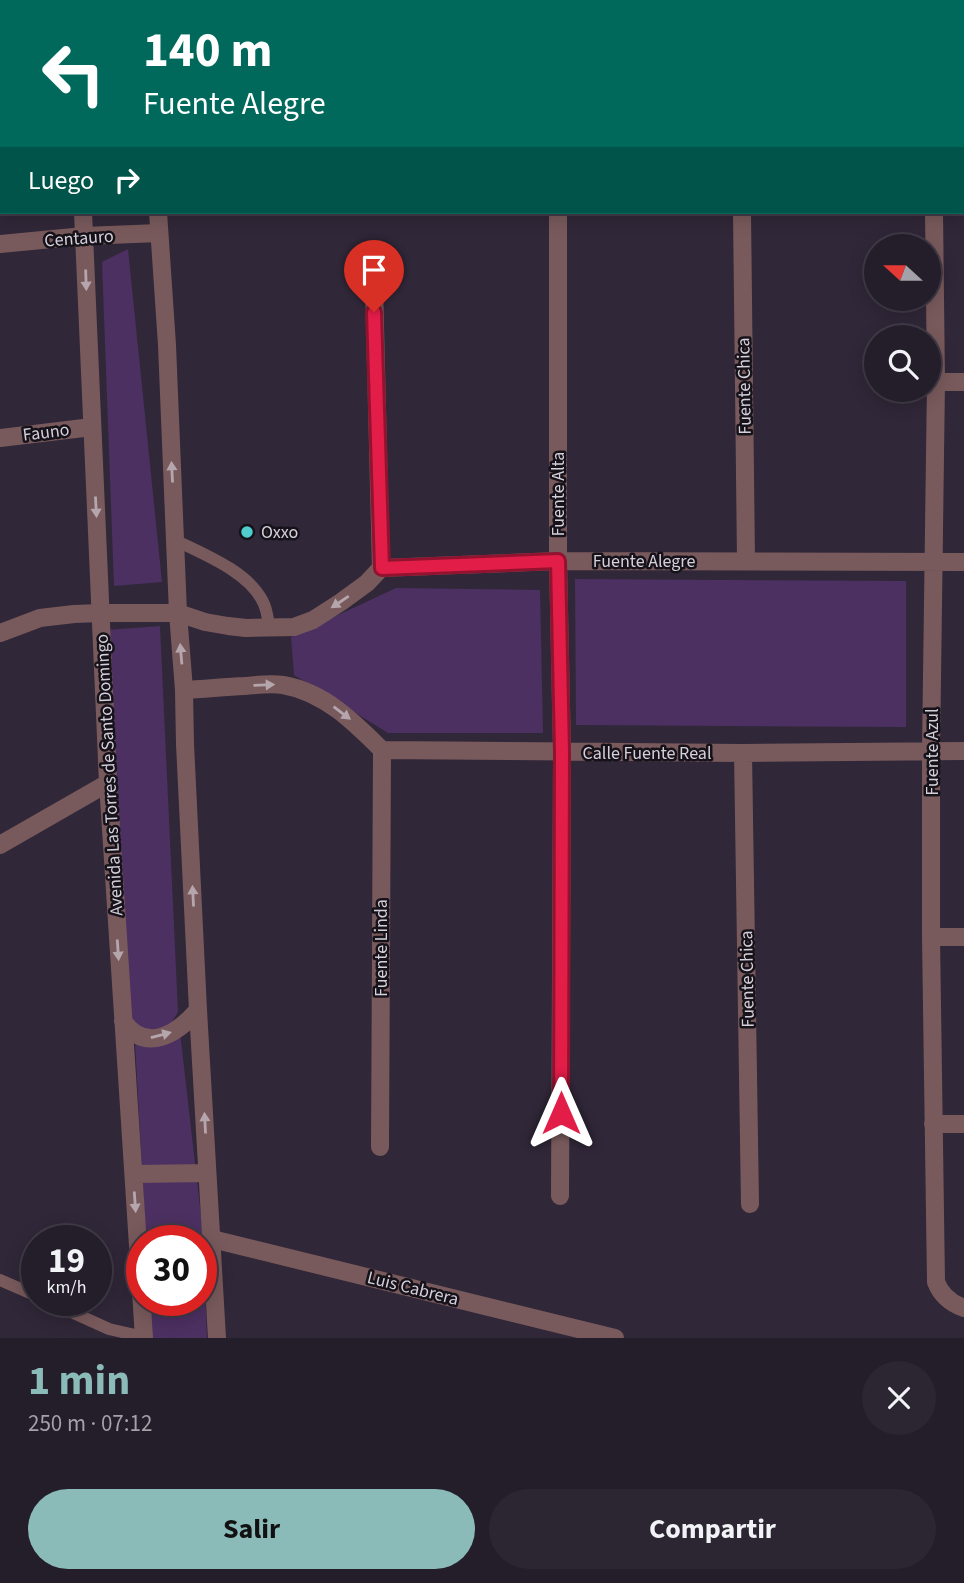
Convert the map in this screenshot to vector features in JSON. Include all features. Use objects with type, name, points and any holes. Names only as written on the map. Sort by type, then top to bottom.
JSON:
[{"type":"street","name":"Avenida Las Torres de Santo Domingo","points":[[83,214],[107,783],[144,1337]]},
{"type":"street","points":[[158,214],[211,1225]]},
{"type":"street","name":"Fuente Alta","points":[[558,214],[558,561],[562,752],[560,1196]]},
{"type":"street","name":"Fuente Chica","points":[[743,214],[746,561]]},
{"type":"street","name":"Fuente Azul","points":[[934,214],[935,325]]},
{"type":"street","name":"Centauro","points":[[0,244],[84,236],[159,233]]},
{"type":"street","points":[[0,633],[40,618],[101,613],[178,613],[228,626],[294,628],[341,603],[367,583],[382,568],[374,286]]},
{"type":"street","points":[[941,382],[964,382]]},
{"type":"street","name":"Fuente Azul","points":[[936,402],[931,937],[936,1282],[940,1292],[954,1304],[964,1308]]},
{"type":"street","name":"Fauno","points":[[0,438],[92,427]]},
{"type":"street","name":"Fuente Alegre","points":[[382,568],[558,561],[964,562]]},
{"type":"street","points":[[184,690],[264,684],[295,687],[314,695],[347,716],[382,750]]},
{"type":"street","name":"Calle Fuente Real","points":[[382,750],[743,753],[964,751]]},
{"type":"street","name":"Fuente Linda","points":[[380,1147],[382,750]]},
{"type":"street","name":"Fuente Chica","points":[[743,753],[750,1204]]},
{"type":"street","points":[[0,845],[107,783]]},
{"type":"street","points":[[931,937],[964,937]]},
{"type":"street","points":[[123,1021],[137,1036],[155,1038],[175,1031],[187,1023],[198,1010]]},
{"type":"street","points":[[933,1124],[964,1124]]},
{"type":"street","points":[[134,1174],[207,1173]]},
{"type":"street","name":"Luis Cabrera","points":[[217,1240],[615,1338]]},
{"type":"street","points":[[216,1316],[217,1338]]},
{"type":"lane","points":[[175,540],[242,577],[262,599],[269,627]]},
{"type":"lane","points":[[0,1280],[21,1289]]},
{"type":"lane","points":[[81,1316],[110,1329],[144,1337]]},
{"type":"shaded area","points":[[128,249],[162,582],[114,586],[102,262]]},
{"type":"shaded area","points":[[575,579],[906,581],[906,727],[576,725]]},
{"type":"shaded area","points":[[396,588],[540,590],[543,733],[388,733],[294,675],[291,637]]},
{"type":"shaded area","points":[[160,626],[178,1012],[168,1028],[139,1031],[124,1018],[106,630]]},
{"type":"shaded area","points":[[180,1032],[202,1225],[145,1225],[135,1042]]},
{"type":"shaded area","points":[[150,1316],[206,1316],[207,1338],[151,1338]]},
{"type":"place","name":"Oxxo","points":[[247,532]]},
{"type":"route","points":[[374,312],[382,568],[558,561],[562,752],[561,1113]]}]
